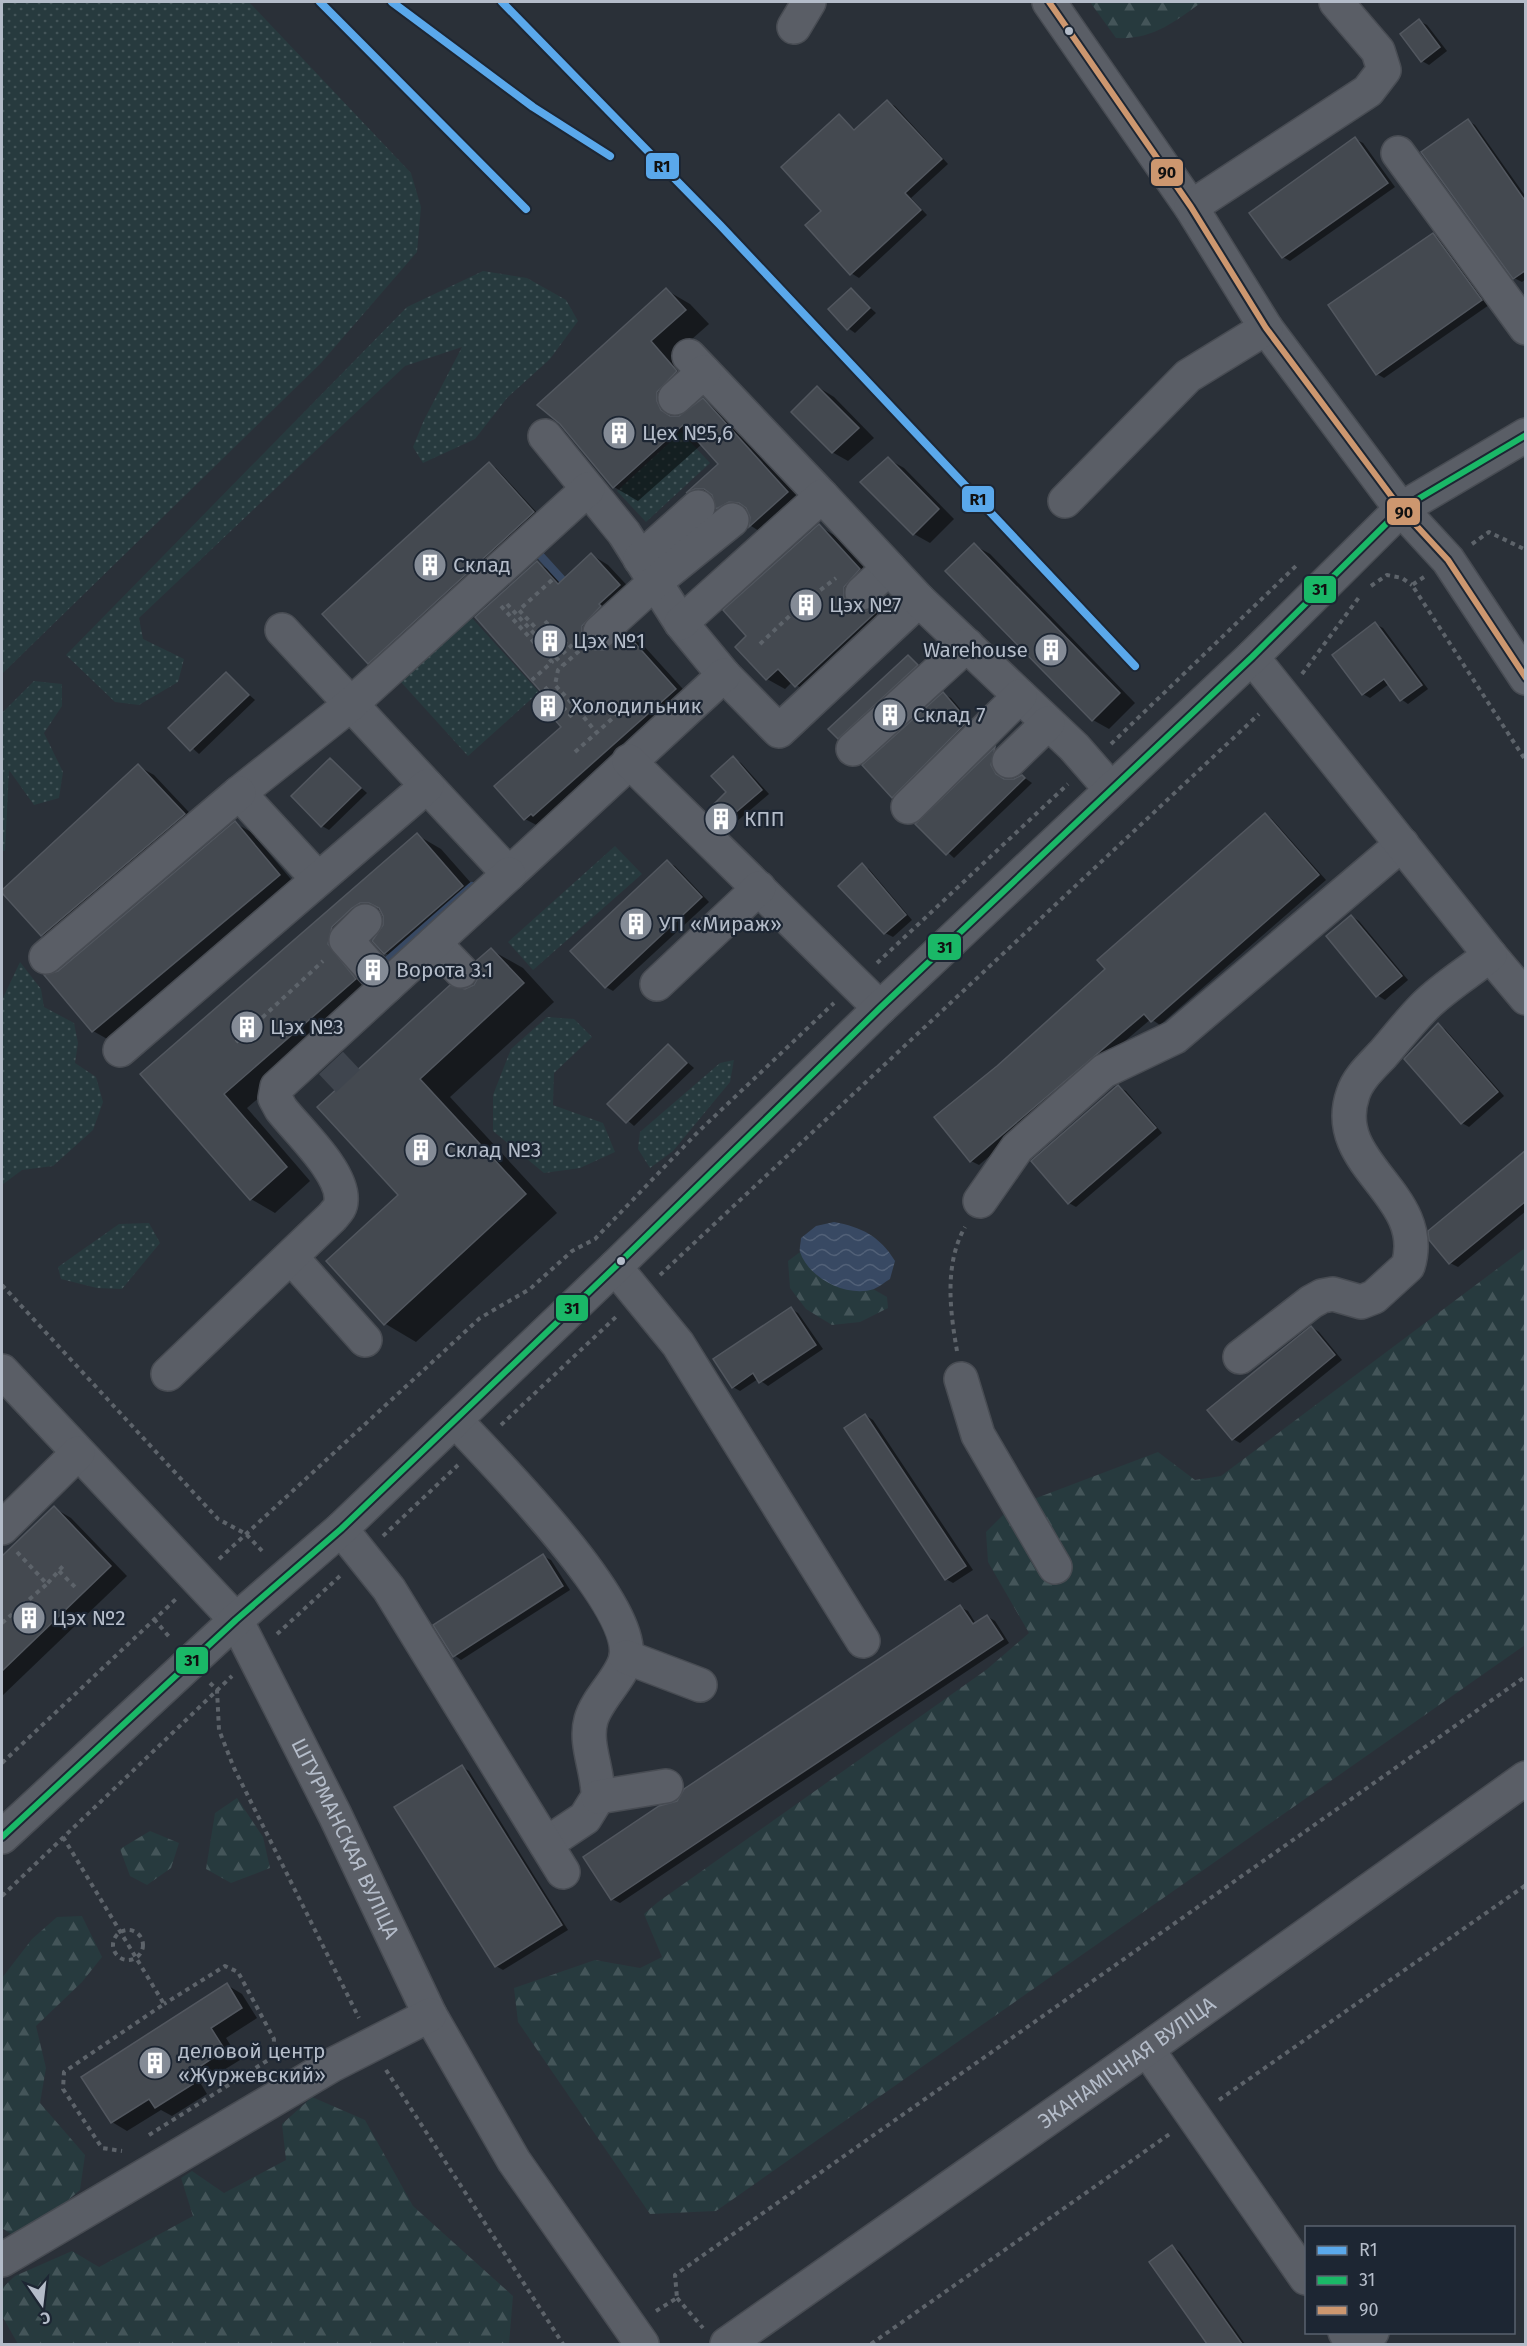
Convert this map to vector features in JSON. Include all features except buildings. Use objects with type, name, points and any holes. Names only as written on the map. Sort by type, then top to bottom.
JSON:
[{"type":"street","points":[[1049,2],[1191,207],[1266,328],[1401,509],[1448,560],[1526,678]]},
{"type":"street","points":[[1191,207],[1368,91],[1384,70],[1378,51],[1336,2]]},
{"type":"street","points":[[1398,153],[1526,328]]},
{"type":"street","points":[[1065,501],[1188,376],[1266,328]]},
{"type":"street","points":[[675,398],[697,364],[919,600],[1100,776]]},
{"type":"street","points":[[2,1837],[191,1661],[341,1528],[615,1267],[880,1008],[1100,776],[1252,657],[1401,509],[1526,435]]},
{"type":"street","points":[[545,436],[624,533],[681,623],[724,675],[779,731],[919,600]]},
{"type":"street","points":[[46,957],[239,793],[350,705],[588,489]]},
{"type":"street","points":[[681,623],[822,496]]},
{"type":"street","points":[[600,632],[698,507]]},
{"type":"street","points":[[647,571],[732,520]]},
{"type":"street","points":[[862,593],[880,558]]},
{"type":"street","points":[[282,630],[509,874]]},
{"type":"street","points":[[853,749],[967,645]]},
{"type":"street","points":[[1252,657],[1526,999]]},
{"type":"street","points":[[168,1374],[332,1217],[342,1201],[335,1176],[281,1109],[275,1098],[280,1083],[324,1056],[387,986],[509,874],[621,747],[724,675]]},
{"type":"street","points":[[908,807],[1020,696]]},
{"type":"street","points":[[1009,761],[1048,723]]},
{"type":"street","points":[[621,747],[880,1008]]},
{"type":"street","points":[[120,1050],[427,786]]},
{"type":"street","points":[[239,793],[318,879]]},
{"type":"street","points":[[980,1201],[1017,1148],[1104,1071],[1175,1037],[1402,844]]},
{"type":"street","points":[[657,984],[759,888]]},
{"type":"street","points":[[355,930],[387,986]]},
{"type":"street","points":[[434,943],[461,971]]},
{"type":"street","points":[[1240,1357],[1311,1302],[1333,1294],[1361,1302],[1374,1297],[1408,1266],[1412,1253],[1409,1225],[1404,1212],[1360,1154],[1351,1133],[1349,1113],[1353,1093],[1363,1076],[1426,1005],[1490,955]]},
{"type":"street","points":[[291,1257],[365,1340]]},
{"type":"street","points":[[615,1267],[678,1344],[863,1641]]},
{"type":"street","name":"ШТУРМАНСКАЯ ВУЛІЦА","points":[[2,1371],[236,1620],[335,1815],[430,2015],[514,2161],[636,2336]]},
{"type":"street","points":[[961,1379],[978,1435],[1055,1567]]},
{"type":"street","points":[[455,1420],[567,1542],[614,1615],[625,1641],[626,1657],[591,1721],[589,1734],[598,1797],[585,1818],[546,1844]]},
{"type":"street","points":[[6,1537],[78,1453]]},
{"type":"street","points":[[341,1528],[389,1589],[563,1872]]},
{"type":"street","points":[[626,1657],[700,1685]]},
{"type":"street","name":"ЭКАНАМІЧНАЯ ВУЛІЦА","points":[[719,2341],[1147,2049],[1526,1778]]},
{"type":"street","points":[[598,1797],[666,1786]]},
{"type":"street","points":[[2,2260],[372,2044],[430,2015]]},
{"type":"street","points":[[1147,2049],[1305,2277]]},
{"type":"street","points":[[1346,2334],[1353,2344],[1369,2334]]},
{"type":"path","points":[[1526,550],[1489,532],[1412,585],[1526,761]]},
{"type":"path","points":[[760,644],[801,605],[880,558]]},
{"type":"path","points":[[2,1763],[154,1619],[480,1318],[530,1289],[572,1251],[596,1239],[699,1131],[855,983],[1100,776],[1305,558]]},
{"type":"path","points":[[552,580],[519,610],[561,655]]},
{"type":"path","points":[[499,595],[563,665]]},
{"type":"path","points":[[2,1896],[217,1690],[1282,693],[1308,668],[1360,595]]},
{"type":"path","points":[[500,605],[552,662],[532,680]]},
{"type":"path","points":[[545,621],[570,647]]},
{"type":"path","points":[[558,670],[555,685],[578,710],[621,747]]},
{"type":"path","points":[[545,687],[572,717]]},
{"type":"path","points":[[621,747],[634,699]]},
{"type":"path","points":[[578,710],[583,706]]},
{"type":"path","points":[[575,752],[621,747]]},
{"type":"path","points":[[236,1041],[355,930]]},
{"type":"path","points":[[961,1379],[950,1303],[952,1266],[960,1236],[980,1201]]},
{"type":"path","points":[[2,1285],[218,1520],[246,1534],[310,1603]]},
{"type":"path","points":[[6,1537],[47,1584]]},
{"type":"path","points":[[2,1623],[47,1584],[63,1566]]},
{"type":"path","points":[[59,1571],[78,1589]]},
{"type":"path","points":[[154,1619],[217,1690],[219,1730],[234,1768],[372,2044],[389,2076],[562,2344]]},
{"type":"path","points":[[719,2341],[677,2298],[675,2275],[1526,1676]]},
{"type":"path","points":[[63,1837],[164,2004]]},
{"type":"path","points":[[132,1931],[142,1940],[141,1953],[136,1958],[123,1960],[113,1950],[115,1937],[120,1932],[132,1931]]},
{"type":"path","points":[[130,2147],[120,2153],[102,2148],[63,2089],[64,2072],[164,2004],[225,1966],[238,1972],[274,2039],[273,2057],[139,2141]]},
{"type":"path","points":[[636,2336],[677,2298]]},
{"type":"green space","points":[[2,2],[249,2],[411,173],[421,207],[417,252],[321,363],[2,674]]},
{"type":"green space","points":[[1090,2],[1202,2],[1172,23],[1152,33],[1116,38]]},
{"type":"green space","points":[[483,271],[527,278],[566,300],[578,321],[550,359],[507,398],[475,439],[423,463],[413,447],[424,420],[462,347],[405,366],[139,618],[143,639],[184,659],[178,682],[139,705],[115,702],[66,655],[407,307]]},
{"type":"green space","points":[[681,432],[710,463],[646,522],[617,491]]},
{"type":"green space","points":[[471,617],[539,692],[468,756],[400,681]]},
{"type":"green space","points":[[34,681],[62,684],[62,706],[44,733],[63,772],[59,798],[34,805],[9,770],[5,851],[2,851],[2,713]]},
{"type":"green space","points":[[615,846],[642,874],[533,970],[508,942]]},
{"type":"green space","points":[[20,962],[41,989],[44,1007],[74,1023],[78,1043],[75,1063],[96,1077],[103,1102],[93,1130],[53,1166],[22,1170],[2,1185],[2,1000]]},
{"type":"green space","points":[[547,1017],[574,1019],[592,1037],[554,1073],[553,1105],[603,1123],[615,1152],[580,1168],[544,1173],[493,1131],[493,1095],[511,1049]]},
{"type":"green space","points":[[734,1060],[730,1082],[673,1151],[650,1168],[638,1149],[640,1132],[720,1063]]},
{"type":"green space","points":[[149,1223],[160,1243],[122,1289],[97,1288],[61,1279],[58,1267],[119,1224]]},
{"type":"green space","points":[[1525,1248],[1525,1645],[716,2211],[650,2214],[518,2022],[514,1988],[595,1960],[640,1968],[662,1957],[644,1914],[986,1670],[1029,1633],[988,1562],[986,1532],[1010,1508],[1158,1452],[1195,1480],[1221,1476]]},
{"type":"green space","points":[[800,1252],[817,1275],[854,1291],[873,1289],[887,1297],[888,1308],[860,1322],[832,1325],[806,1309],[790,1288],[788,1261]]},
{"type":"green space","points":[[237,1798],[263,1837],[270,1868],[231,1883],[206,1869],[215,1813]]},
{"type":"green space","points":[[150,1831],[179,1843],[171,1868],[147,1885],[130,1876],[120,1849]]},
{"type":"green space","points":[[82,1916],[102,1957],[82,1982],[36,2026],[46,2068],[40,2103],[85,2155],[80,2190],[33,2230],[11,2234],[2,2228],[2,1978],[32,1939],[57,1917]]},
{"type":"green space","points":[[312,2097],[365,2120],[413,2206],[513,2296],[509,2344],[18,2344],[2,2316],[2,2288],[15,2276],[72,2251],[99,2267],[193,2216],[181,2178],[192,2171],[224,2193],[286,2160],[282,2124]]},
{"type":"water","points":[[834,1222],[861,1230],[883,1245],[895,1261],[890,1279],[874,1289],[853,1291],[831,1284],[812,1270],[800,1252],[801,1238],[816,1226]]},
{"type":"waterway","points":[[539,554],[569,587]]},
{"type":"waterway","points":[[381,966],[472,886]]},
{"type":"tunnel","points":[[331,1063],[348,1081]]},
{"type":"transit line","name":"R1","points":[[320,2],[526,209]]},
{"type":"transit line","name":"R1","points":[[392,2],[533,107],[610,156]]},
{"type":"transit line","name":"R1","points":[[502,2],[720,225],[1135,666]]},
{"type":"transit line","name":"90","points":[[1049,2],[1191,207],[1266,328],[1401,509],[1448,560],[1526,678]]},
{"type":"transit line","name":"31","points":[[2,1837],[236,1620],[341,1529],[615,1267],[880,1008],[1252,657],[1401,509],[1526,435]]},
{"type":"place","name":"Цех №5,6","points":[[619,433]]},
{"type":"place","name":"Склад","points":[[430,565]]},
{"type":"place","name":"Цэх №7","points":[[806,605]]},
{"type":"place","name":"Цэх №1","points":[[550,641]]},
{"type":"place","name":"Warehouse","points":[[1051,650]]},
{"type":"place","name":"Холодильник","points":[[548,706]]},
{"type":"place","name":"Склад 7","points":[[890,715]]},
{"type":"place","name":"КПП","points":[[721,819]]},
{"type":"place","name":"УП «Мираж»","points":[[636,924]]},
{"type":"place","name":"Ворота 3.1","points":[[373,970]]},
{"type":"place","name":"Цэх №3","points":[[247,1027]]},
{"type":"place","name":"Склад №3","points":[[421,1150]]},
{"type":"place","name":"Цэх №2","points":[[29,1618]]},
{"type":"place","name":"деловой центр «Журжевский»","points":[[155,2063]]}]
